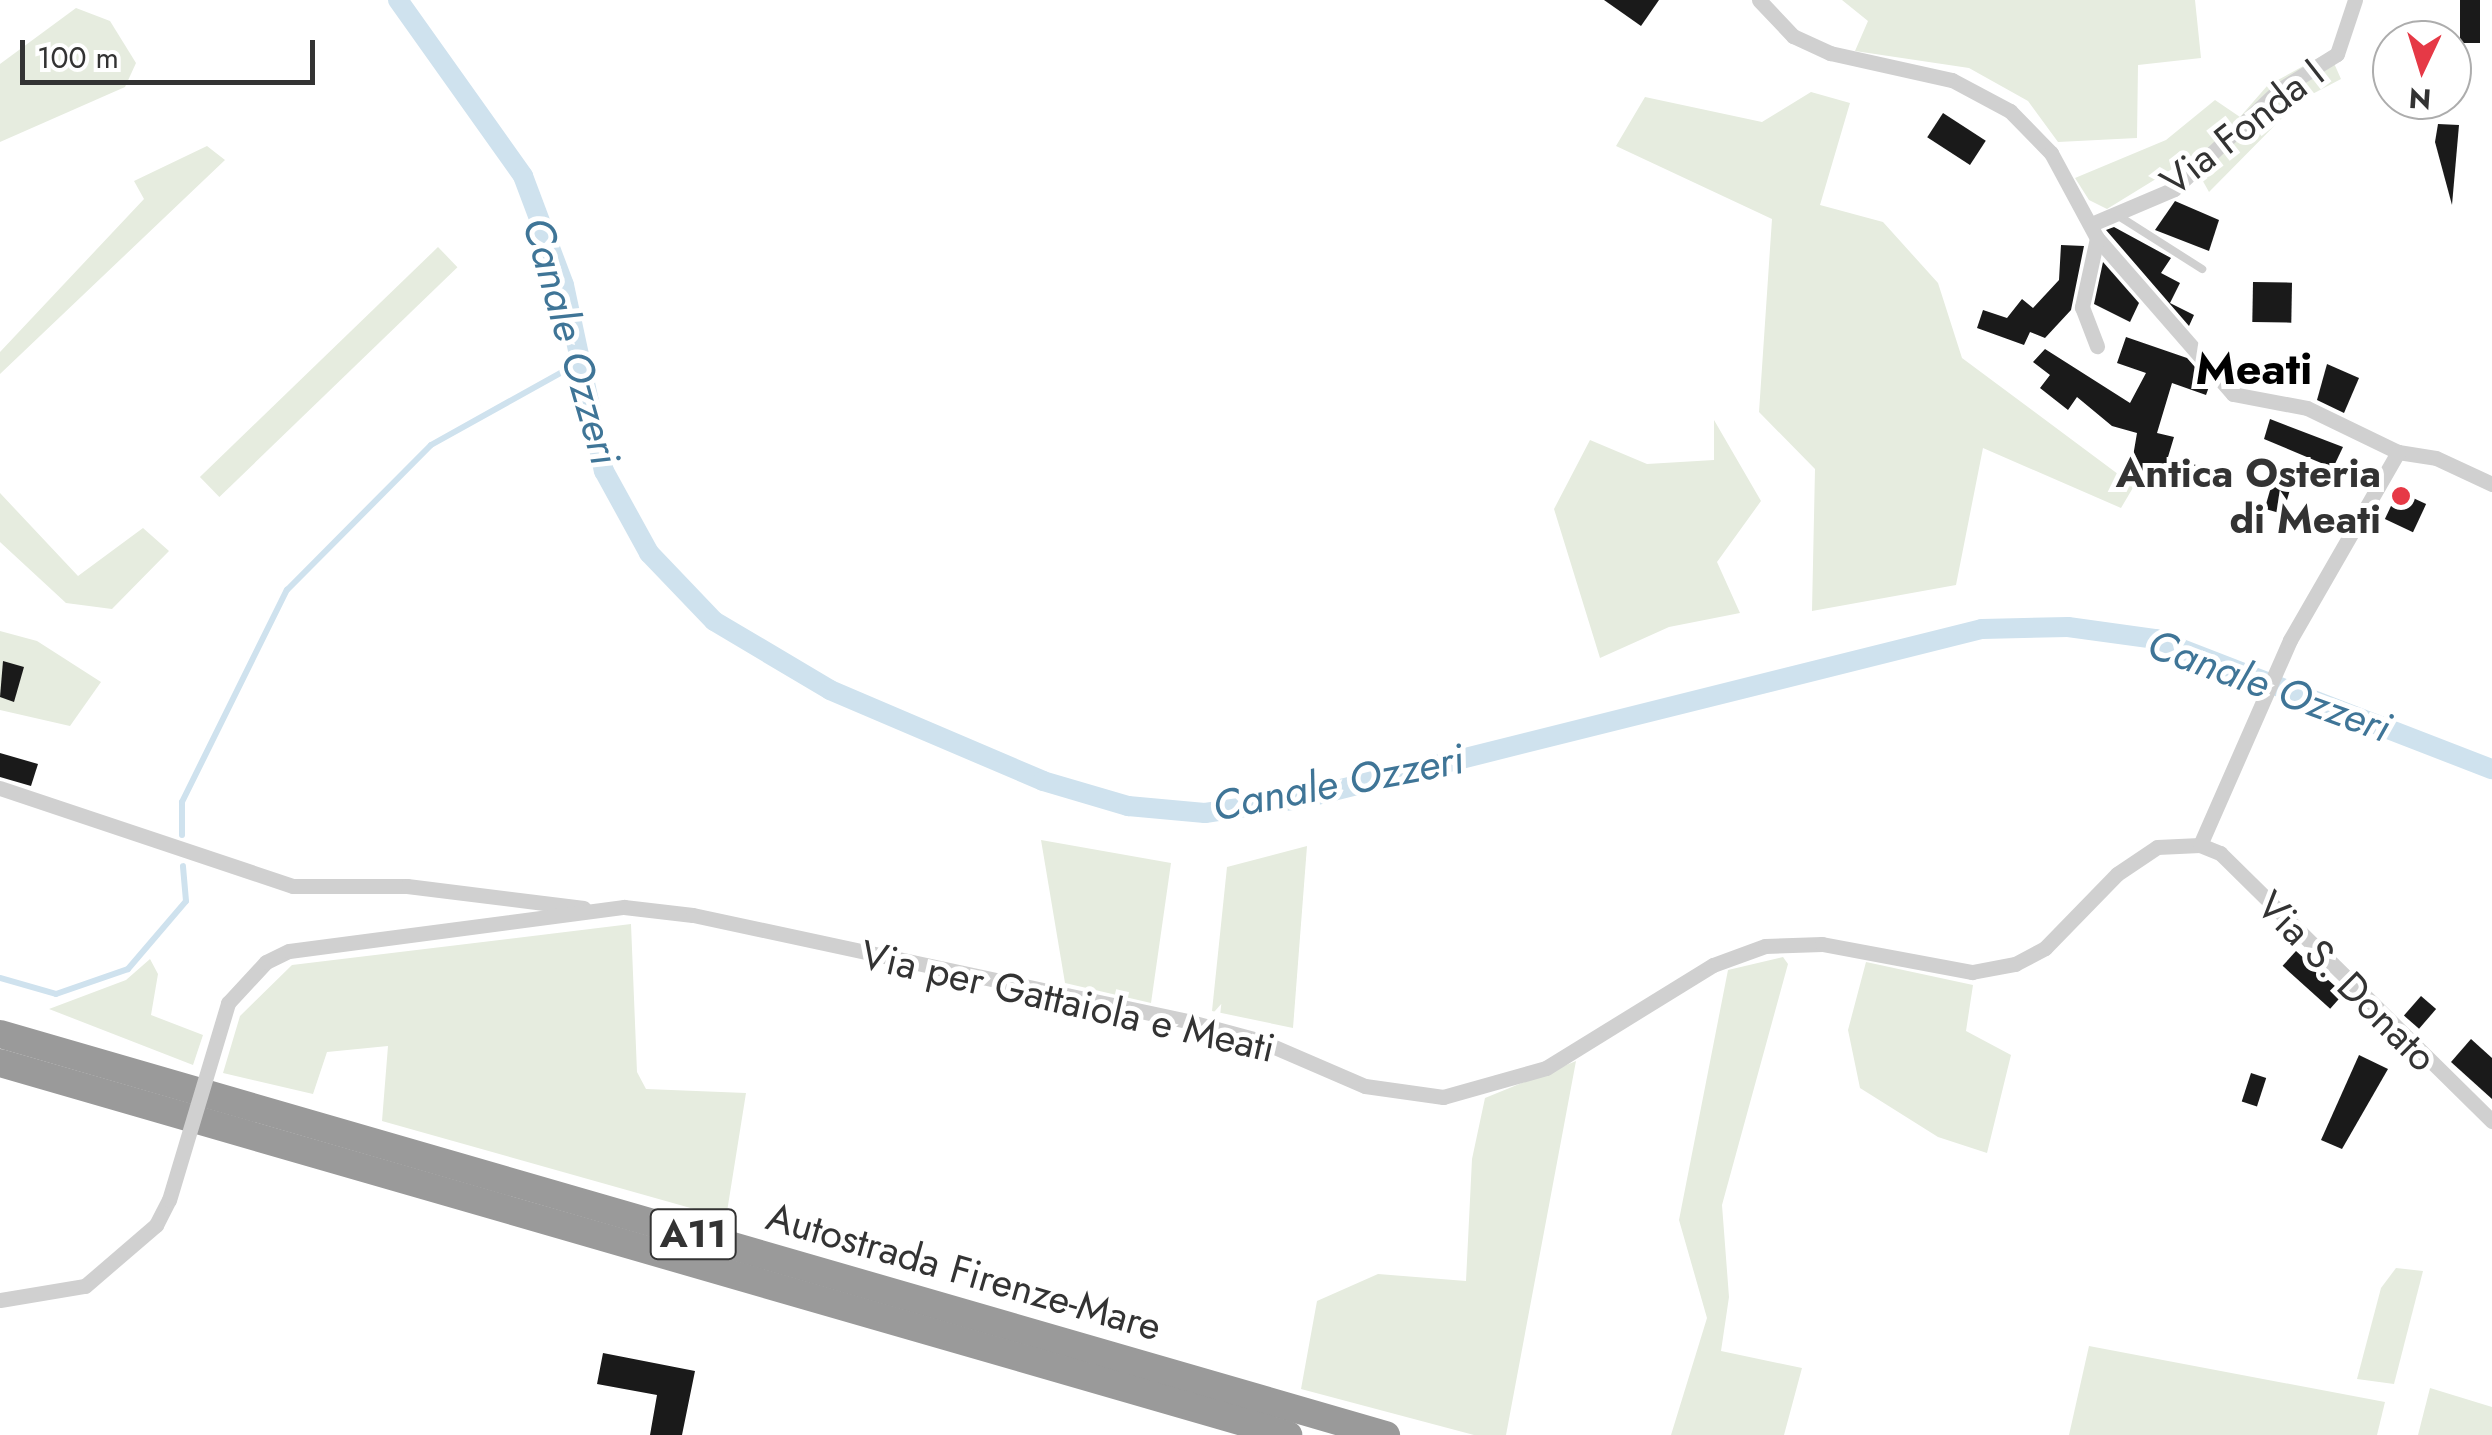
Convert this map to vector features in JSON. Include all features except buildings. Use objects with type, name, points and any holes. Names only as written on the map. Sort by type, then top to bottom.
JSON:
[{"type":"highway","name":"Autostrada Firenze-Mare","points":[[0,1034],[1386,1435]]},
{"type":"highway","name":"Autostrada Firenze-Mare","points":[[0,1063],[1288,1435]]},
{"type":"street","points":[[1759,0],[1793,36],[1830,54],[1952,80],[2010,111],[2051,154],[2095,230],[2234,394],[2307,408],[2398,452],[2436,458],[2492,484]]},
{"type":"street","name":"Via Fonda I","points":[[2095,230],[2115,213],[2174,189],[2279,90],[2337,54],[2355,0]]},
{"type":"street","points":[[2095,230],[2082,307],[2096,346]]},
{"type":"street","points":[[2200,844],[2290,640],[2398,452]]},
{"type":"street","points":[[0,788],[292,886],[407,886],[548,898],[593,911]]},
{"type":"street","name":"Via per Gattaiola e Meati","points":[[0,1300],[85,1286],[156,1225],[169,1200],[228,1003],[266,962],[290,952],[593,911],[693,915],[1149,1012],[1258,1040],[1366,1086],[1443,1096],[1546,1068],[1714,966],[1765,946],[1822,944],[1972,972],[2015,964],[2045,948],[2117,874],[2157,847],[2200,844]]},
{"type":"street","name":"Via S. Donato","points":[[2200,844],[2220,853],[2492,1120]]},
{"type":"lane","points":[[2115,213],[2202,269]]},
{"type":"shaded area","points":[[1842,0],[2195,0],[2201,58],[2138,65],[2137,138],[2058,142],[2028,101],[1969,68],[1855,51],[1868,21]]},
{"type":"shaded area","points":[[76,8],[110,21],[136,63],[125,87],[0,142],[0,64]]},
{"type":"shaded area","points":[[2329,52],[2341,79],[2299,101],[2209,192],[2190,158],[2107,209],[2089,200],[2075,178],[2166,140],[2215,100],[2240,117],[2267,86]]},
{"type":"shaded area","points":[[1811,92],[1850,103],[1820,205],[1883,222],[1938,283],[1962,358],[2134,486],[2121,508],[1983,448],[1956,585],[1812,611],[1815,469],[1759,412],[1772,219],[1616,146],[1645,97],[1762,122]]},
{"type":"shaded area","points":[[207,146],[225,160],[0,374],[0,352],[144,199],[134,181]]},
{"type":"shaded area","points":[[438,247],[457,267],[219,497],[200,477]]},
{"type":"shaded area","points":[[1714,420],[1761,501],[1717,562],[1740,613],[1669,627],[1600,658],[1554,509],[1590,440],[1647,464],[1714,460]]},
{"type":"shaded area","points":[[0,493],[78,576],[143,528],[169,551],[112,609],[66,603],[0,542]]},
{"type":"shaded area","points":[[0,631],[37,641],[101,682],[70,726],[0,710]]},
{"type":"shaded area","points":[[1041,840],[1171,863],[1151,1003],[1065,983]]},
{"type":"shaded area","points":[[1307,846],[1293,1028],[1212,1011],[1227,867]]},
{"type":"shaded area","points":[[631,924],[637,1072],[646,1089],[746,1093],[726,1218],[382,1121],[388,1046],[327,1052],[313,1094],[223,1073],[240,1016],[292,965]]},
{"type":"shaded area","points":[[1783,957],[1788,964],[1722,1205],[1729,1297],[1721,1351],[1802,1368],[1784,1435],[1671,1435],[1707,1318],[1679,1220],[1728,970]]},
{"type":"shaded area","points":[[150,959],[158,974],[151,1015],[203,1035],[193,1065],[49,1009],[126,980]]},
{"type":"shaded area","points":[[1866,962],[1973,985],[1966,1031],[2011,1055],[1987,1153],[1938,1137],[1860,1088],[1848,1030]]},
{"type":"shaded area","points":[[1576,1061],[1506,1435],[1474,1435],[1301,1389],[1317,1301],[1378,1274],[1466,1281],[1472,1159],[1485,1098]]},
{"type":"shaded area","points":[[2396,1268],[2423,1271],[2394,1384],[2357,1379],[2381,1288]]},
{"type":"shaded area","points":[[2089,1346],[2385,1402],[2377,1435],[2069,1435]]},
{"type":"shaded area","points":[[2430,1388],[2492,1407],[2492,1435],[2418,1435]]},
{"type":"waterway","name":"Canale Ozzeri","points":[[398,0],[523,176],[564,285],[604,471],[649,553],[714,621],[830,690],[1043,781],[1128,806],[1205,813],[1305,798],[1982,629],[2068,627],[2156,639],[2492,769]]},
{"type":"waterway","points":[[182,835],[182,802],[287,590],[431,445],[580,362]]},
{"type":"waterway","points":[[0,978],[56,994],[128,969],[186,901],[183,866]]},
{"type":"place","name":"Antica Osteria di Meati","points":[[2401,496]]},
{"type":"district","name":"Meati","points":[[2254,369]]}]
